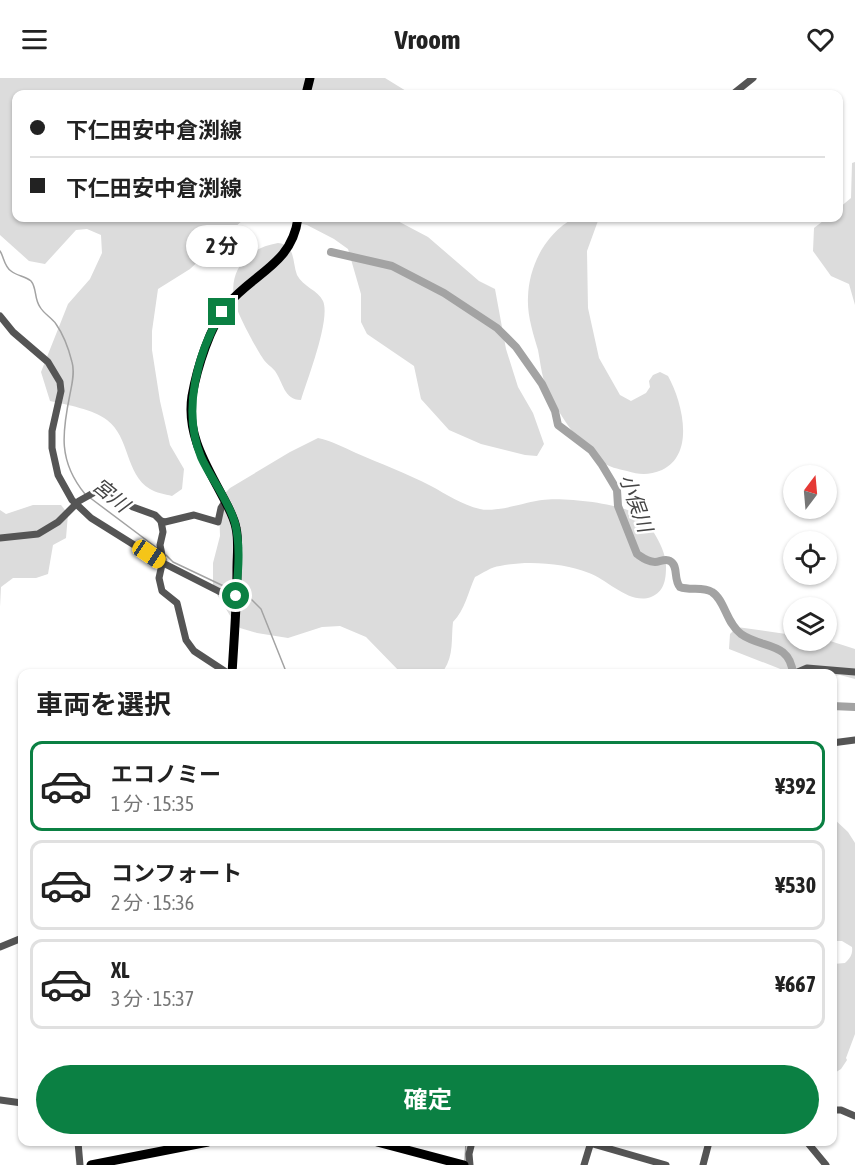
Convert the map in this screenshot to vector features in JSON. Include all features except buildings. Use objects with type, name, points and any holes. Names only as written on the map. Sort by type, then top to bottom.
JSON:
[{"type":"main road","points":[[230,669],[236,595],[236,530],[231,512],[202,458],[196,441],[191,414],[193,394],[213,329],[222,312],[238,294],[280,259],[289,245],[297,222]]},
{"type":"main road","points":[[91,1165],[188,1146]]},
{"type":"main road","points":[[401,1146],[465,1165]]},
{"type":"street","points":[[738,90],[753,78]]},
{"type":"street","points":[[0,316],[13,332],[48,362],[60,382],[61,391],[52,431],[52,448],[58,475],[66,490],[91,518],[236,595]]},
{"type":"street","points":[[0,538],[38,534],[58,522],[77,502],[95,492],[111,492],[133,507],[155,515],[161,521],[163,532],[160,545],[163,558],[159,578],[162,591],[177,603],[186,640],[194,651],[222,669]]},
{"type":"street","points":[[161,521],[170,522],[194,515],[218,522],[225,502]]},
{"type":"street","points":[[837,670],[855,672]]},
{"type":"street","points":[[837,742],[855,740]]},
{"type":"street","points":[[0,947],[18,940]]},
{"type":"street","points":[[0,1100],[18,1102]]},
{"type":"street","points":[[837,1110],[855,1116]]},
{"type":"street","points":[[78,1146],[80,1165]]},
{"type":"street","points":[[465,1165],[471,1146]]},
{"type":"street","points":[[584,1165],[588,1146]]},
{"type":"street","points":[[602,1146],[666,1165]]},
{"type":"street","points":[[703,1165],[708,1146]]},
{"type":"street","points":[[810,1146],[823,1163]]},
{"type":"shaded area","points":[[0,78],[385,78],[404,90],[12,90],[12,222],[241,222],[190,269],[158,289],[152,331],[152,350],[170,445],[184,469],[182,489],[172,496],[152,490],[142,482],[131,465],[120,436],[107,420],[87,410],[50,401],[41,372],[68,304],[90,279],[102,253],[101,235],[87,229],[76,230],[45,264],[29,261],[0,235]]},
{"type":"shaded area","points":[[855,162],[855,305],[849,284],[831,276],[813,251],[814,228],[822,222],[843,222],[843,205],[851,198],[852,163]]},
{"type":"shaded area","points":[[293,222],[400,222],[428,237],[479,281],[495,289],[506,349],[518,387],[533,413],[544,444],[537,456],[481,444],[449,430],[421,399],[414,366],[367,334],[361,322],[361,294],[348,249],[307,225]]},
{"type":"shaded area","points":[[598,222],[587,251],[588,308],[599,358],[620,395],[631,401],[646,393],[653,375],[660,372],[668,376],[678,399],[683,440],[673,462],[657,472],[636,473],[614,468],[593,455],[568,425],[544,381],[529,317],[529,285],[541,251],[547,241],[564,224]]},
{"type":"shaded area","points":[[278,243],[284,244],[291,251],[297,275],[303,283],[321,297],[325,310],[313,365],[301,400],[287,394],[275,371],[263,359],[239,314],[233,291],[237,271],[242,263],[257,250]]},
{"type":"shaded area","points":[[318,438],[328,441],[480,509],[494,510],[542,500],[563,499],[604,504],[628,510],[642,518],[661,546],[666,560],[663,585],[655,595],[643,599],[627,595],[596,576],[569,567],[533,563],[510,564],[493,568],[475,577],[463,606],[453,622],[451,653],[444,669],[397,669],[366,637],[340,626],[322,627],[288,638],[240,628],[213,588],[213,563],[220,536],[219,505],[230,488]]},
{"type":"shaded area","points":[[33,505],[61,505],[68,514],[66,538],[53,545],[48,574],[36,578],[13,578],[1,587],[0,607],[0,510],[6,514]]},
{"type":"shaded area","points":[[737,627],[783,634],[783,651],[837,651],[837,643],[855,649],[855,679],[837,675],[837,669],[780,669],[729,649],[730,634]]},
{"type":"shaded area","points":[[837,822],[855,843],[855,1034],[847,1060],[837,1072],[837,964],[845,963],[851,956],[852,950],[852,947],[842,941],[837,941]]},
{"type":"waterway","name":"宮川","points":[[0,251],[5,264],[13,273],[31,281],[38,304],[56,324],[67,347],[73,374],[65,421],[64,446],[70,470],[85,494]]},
{"type":"waterway","name":"小俣川","points":[[331,252],[392,266],[444,293],[497,328],[516,347],[542,384],[555,411],[558,425],[591,450],[602,465],[617,490],[618,506],[637,554],[652,562],[666,560],[673,563],[680,587],[705,589],[712,592],[720,600],[729,618],[741,634],[781,651],[787,656],[792,669]]},
{"type":"waterway","name":"宮川","points":[[89,497],[157,548]]},
{"type":"waterway","name":"宮川","points":[[166,555],[173,562],[232,590]]},
{"type":"waterway","name":"宮川","points":[[239,594],[251,599],[261,609],[285,669]]},
{"type":"waterway","name":"小俣川","points":[[837,706],[855,707]]},
{"type":"waterway","name":"宮川","points":[[465,1161],[466,1146]]},
{"type":"route","points":[[222,312],[213,329],[202,361],[193,394],[191,414],[192,427],[202,458],[234,520],[238,538],[236,596]]}]
